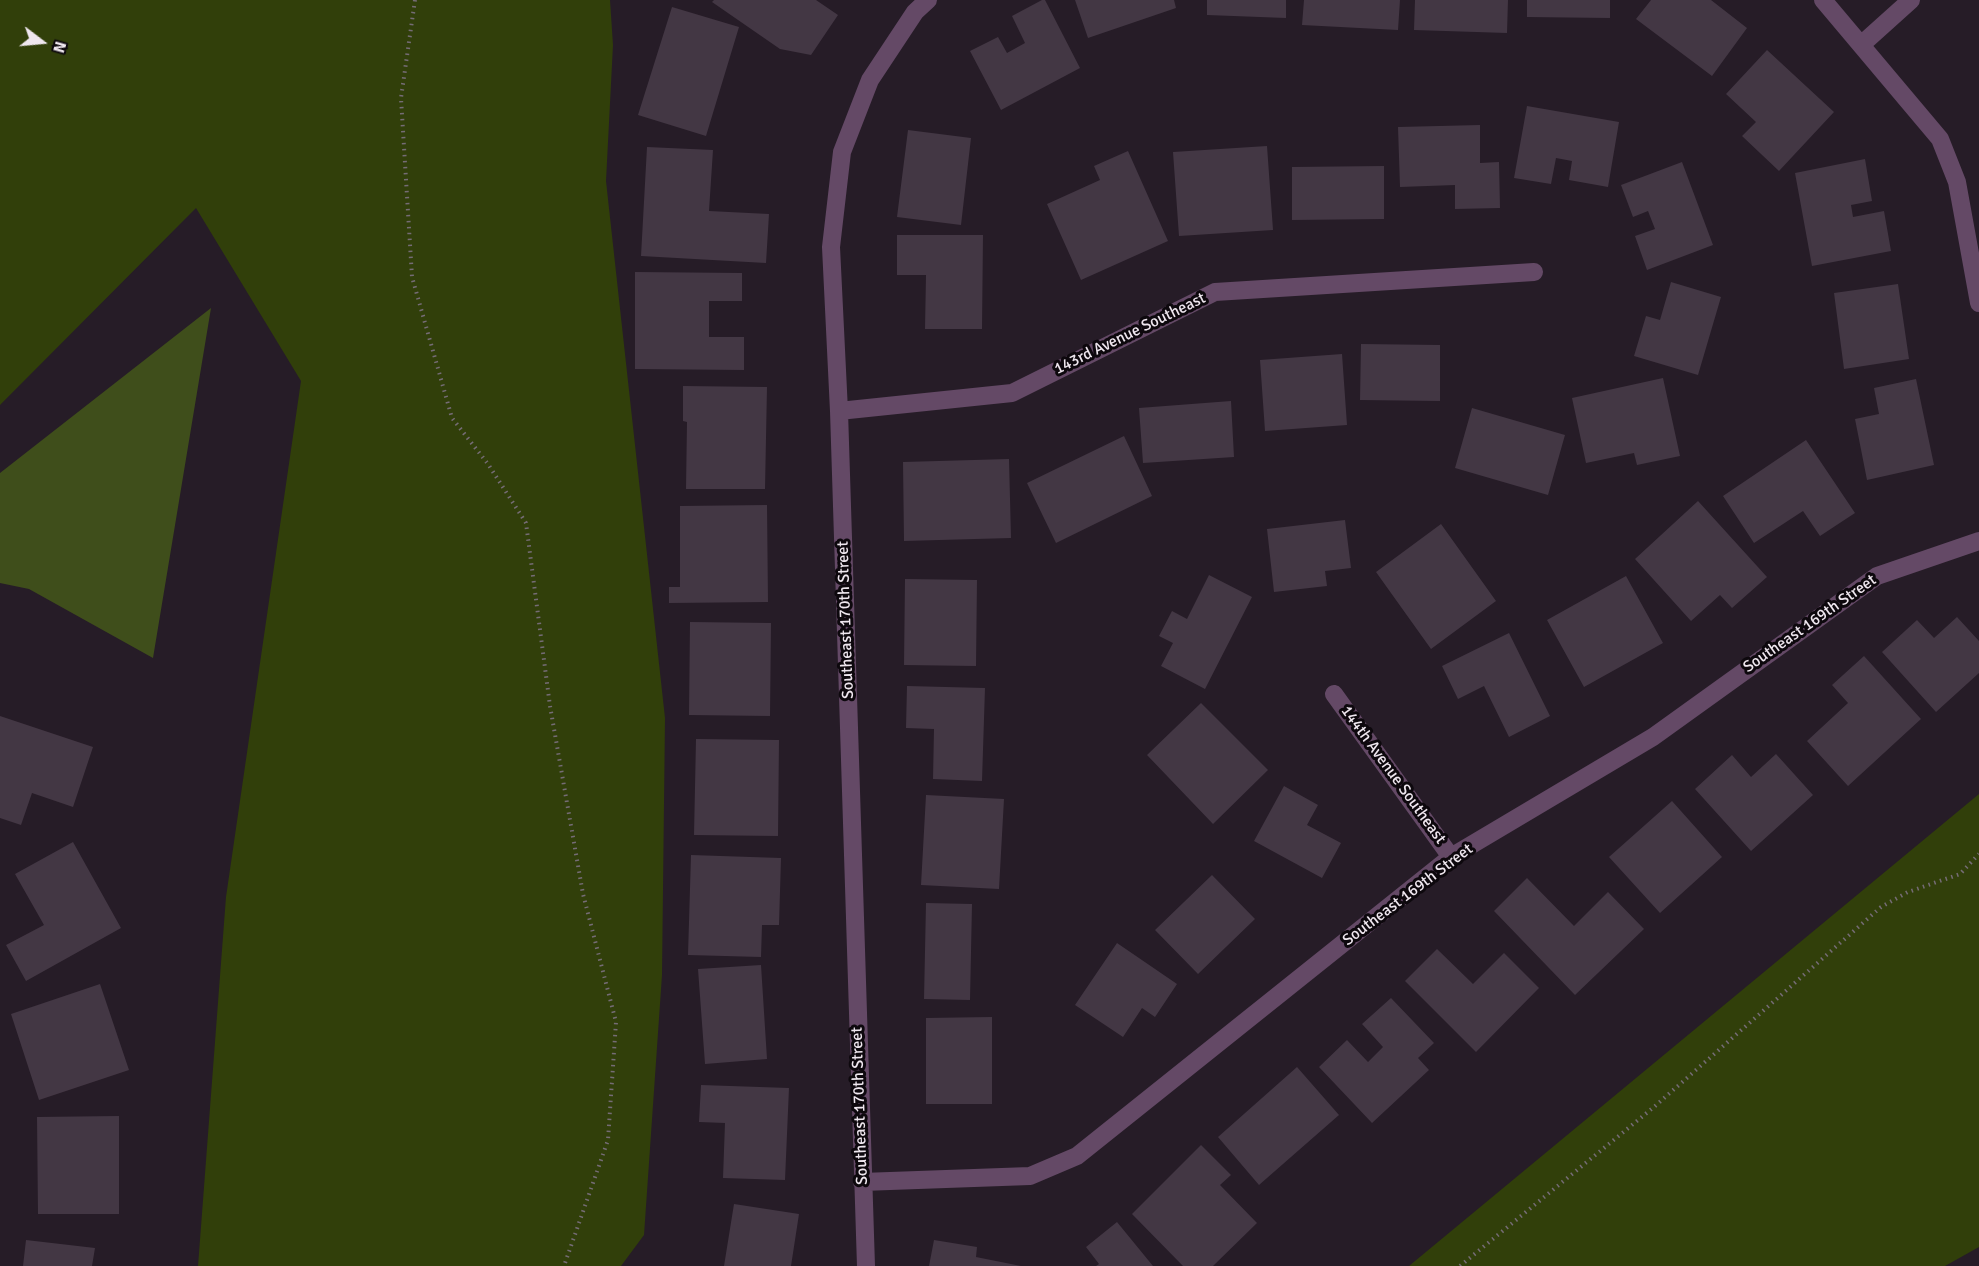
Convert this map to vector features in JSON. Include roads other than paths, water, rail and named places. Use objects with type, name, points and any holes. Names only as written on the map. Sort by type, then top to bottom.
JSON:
[{"type":"street","name":"Southeast 170th Street","points":[[866,1266],[839,411],[831,247],[843,152],[870,80],[915,12],[928,0]]},
{"type":"street","points":[[1823,0],[1940,139],[1957,182],[1979,302]]},
{"type":"street","points":[[1861,45],[1911,0]]},
{"type":"street","name":"143rd Avenue Southeast","points":[[839,411],[1012,393],[1215,292],[1534,272]]},
{"type":"street","name":"Southeast 169th Street","points":[[862,1182],[1030,1176],[1077,1156],[1452,857],[1653,737],[1876,576],[1979,541]]},
{"type":"street","name":"144th Avenue Southeast","points":[[1334,694],[1452,857]]}]
